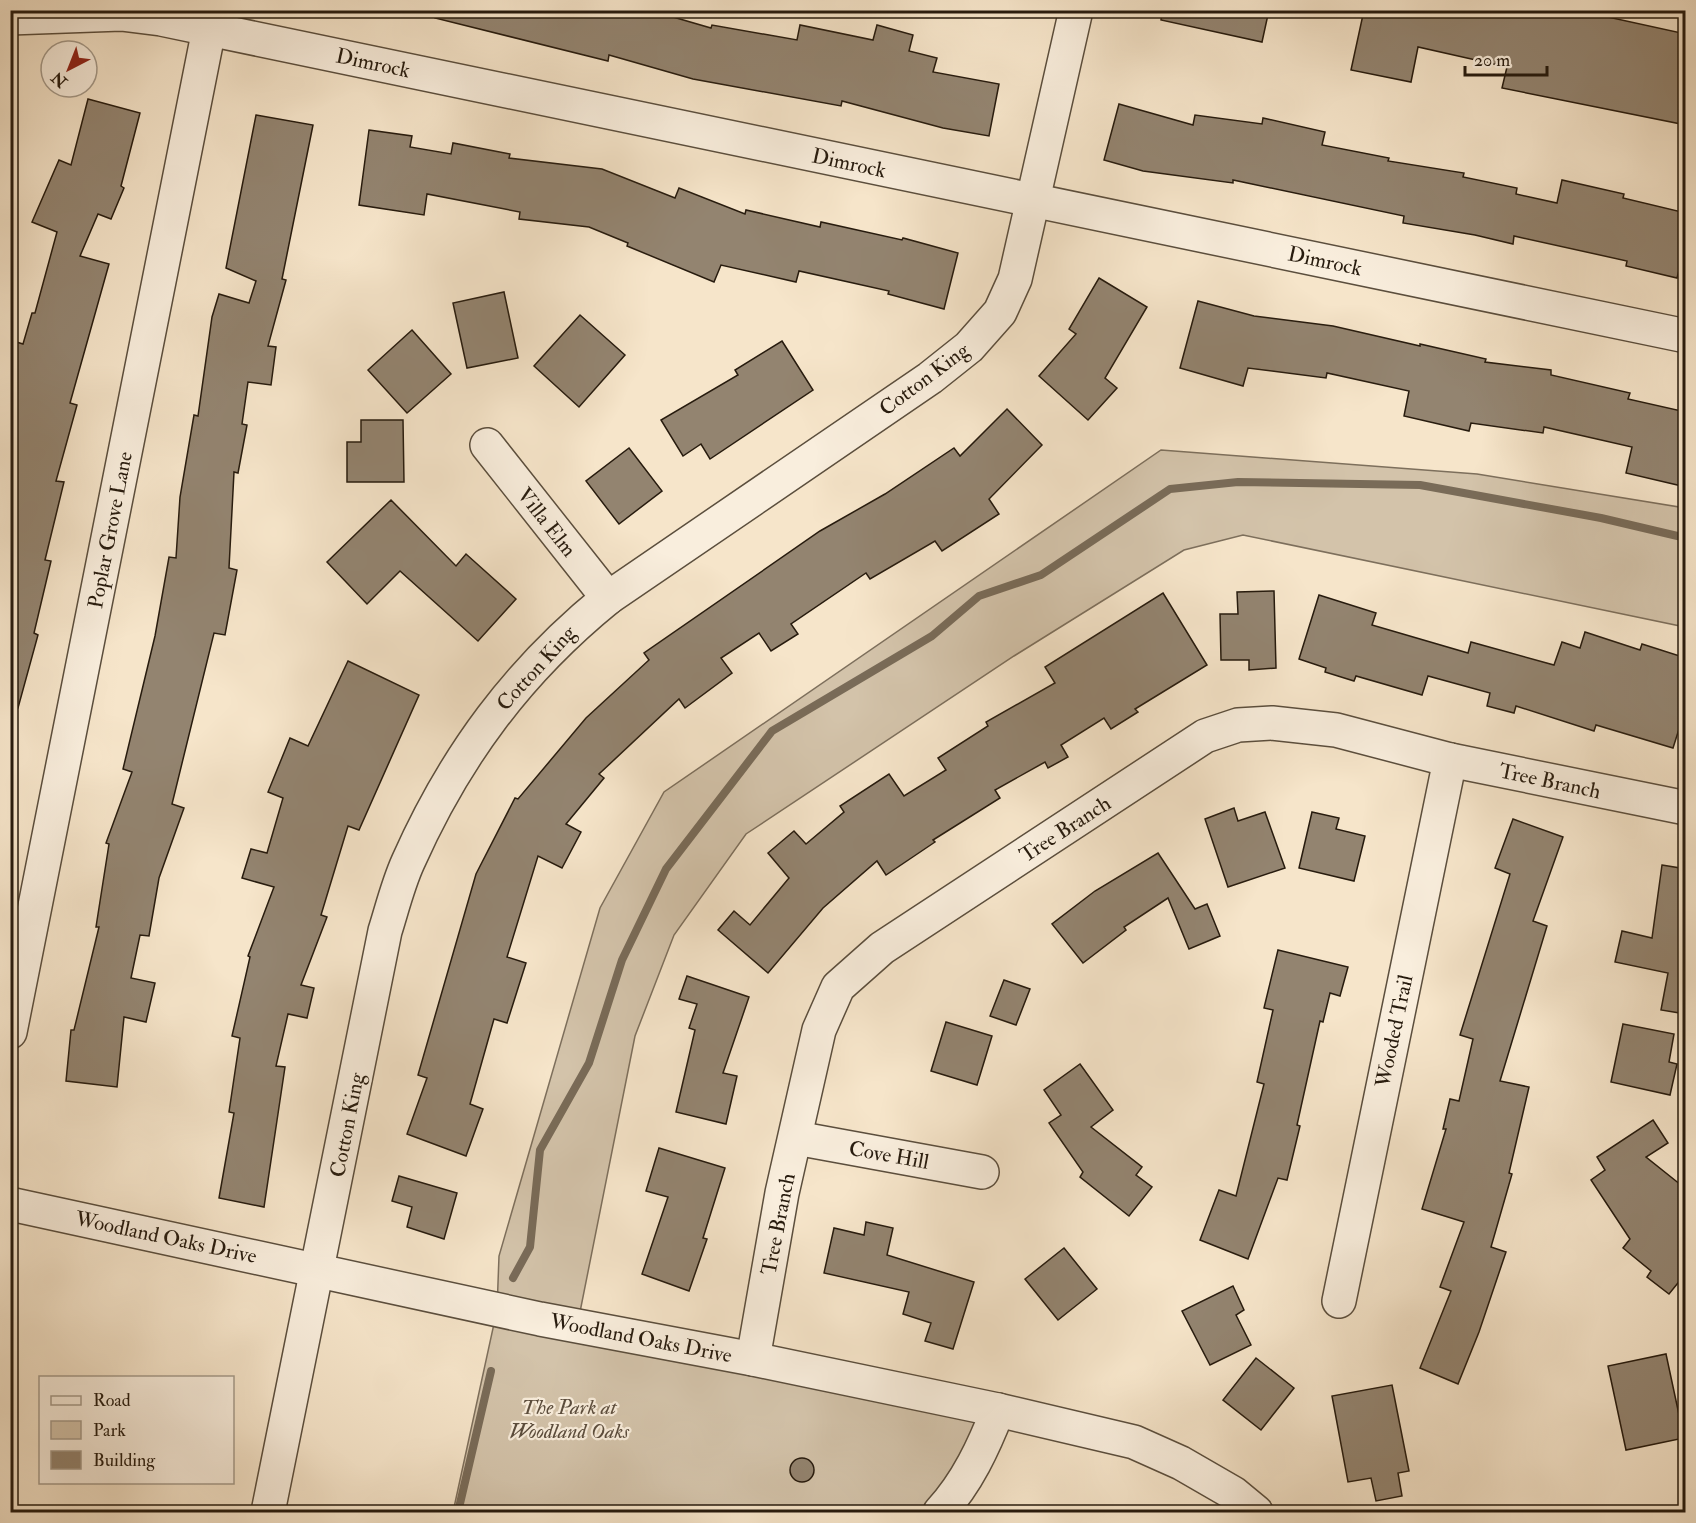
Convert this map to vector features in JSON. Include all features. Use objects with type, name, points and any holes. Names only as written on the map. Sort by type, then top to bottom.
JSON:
[{"type":"street","name":"Cotton King","points":[[268,1512],[319,1270],[385,931],[407,863],[453,773],[483,728],[529,670],[608,598],[930,378],[969,347],[1000,312],[1015,279],[1076,10]]},
{"type":"street","name":"Dimrock","points":[[10,18],[121,14],[209,29],[1686,336]]},
{"type":"street","name":"Poplar Grove Lane","points":[[10,1032],[209,29]]},
{"type":"street","name":"Villa Elm","points":[[487,446],[608,598]]},
{"type":"street","name":"Tree Branch","points":[[753,1359],[782,1193],[819,1030],[838,987],[882,948],[1205,736],[1238,725],[1272,723],[1336,730],[1450,760],[1686,808]]},
{"type":"street","name":"Wooded Trail","points":[[1339,1301],[1450,760]]},
{"type":"street","name":"Cove Hill","points":[[796,1138],[982,1172]]},
{"type":"street","name":"Woodland Oaks Drive","points":[[10,1204],[558,1323],[753,1359],[998,1410],[1134,1442],[1181,1463],[1233,1493],[1256,1512]]},
{"type":"street","points":[[940,1512],[952,1500],[984,1447],[998,1410]]},
{"type":"green space","name":"The Park at Woodland Oaks","points":[[1161,450],[1477,474],[1685,508],[1685,627],[1243,535],[1184,550],[1014,656],[746,834],[674,935],[635,1036],[577,1327],[998,1410],[940,1512],[453,1512],[497,1310],[499,1256],[600,908],[664,792]]},
{"type":"building","points":[[436,10],[649,10],[711,28],[712,25],[797,40],[800,25],[873,40],[877,25],[913,35],[909,51],[937,58],[933,72],[999,84],[989,136],[943,128],[842,101],[841,106],[693,79],[609,55],[608,61],[435,18]]},
{"type":"building","points":[[1162,10],[1269,10],[1262,42],[1161,20]]},
{"type":"building","points":[[1364,10],[1576,10],[1686,34],[1686,125],[1502,88],[1507,67],[1418,47],[1411,82],[1351,70]]},
{"type":"building","points":[[88,99],[140,113],[121,186],[124,188],[111,219],[98,214],[80,256],[109,264],[70,403],[77,405],[56,481],[64,482],[45,560],[51,561],[34,633],[38,635],[18,708],[10,707],[10,340],[23,344],[32,313],[35,313],[57,232],[32,222],[59,160],[71,165]]},
{"type":"building","points":[[1119,104],[1193,125],[1195,115],[1262,124],[1263,118],[1325,132],[1322,145],[1389,158],[1388,161],[1464,173],[1463,177],[1517,188],[1516,194],[1557,203],[1562,180],[1624,194],[1623,198],[1686,213],[1686,243],[1677,278],[1626,266],[1627,261],[1514,236],[1513,244],[1403,223],[1404,216],[1233,180],[1233,183],[1143,171],[1104,160]]},
{"type":"building","points":[[256,115],[313,125],[282,279],[286,280],[268,346],[276,347],[271,385],[248,382],[242,424],[247,425],[238,473],[234,472],[229,568],[237,570],[225,635],[214,633],[172,804],[184,808],[159,878],[149,936],[140,935],[131,978],[155,983],[146,1022],[124,1017],[117,1087],[66,1081],[71,1030],[74,1030],[99,927],[96,927],[109,844],[106,843],[132,772],[123,769],[155,636],[169,557],[176,558],[180,497],[194,415],[198,416],[212,317],[219,294],[249,303],[256,281],[226,268]]},
{"type":"building","points":[[369,130],[412,136],[410,147],[451,154],[453,143],[510,154],[509,158],[602,169],[675,198],[679,188],[745,214],[746,210],[820,227],[821,222],[902,240],[903,238],[958,253],[944,309],[888,294],[889,291],[799,271],[796,282],[721,265],[714,282],[627,246],[628,243],[589,227],[519,219],[520,212],[427,194],[424,215],[359,205]]},
{"type":"building","points":[[1099,278],[1147,307],[1105,378],[1117,388],[1088,420],[1039,376],[1076,334],[1069,329]]},
{"type":"building","points":[[504,292],[518,358],[467,368],[453,303]]},
{"type":"building","points":[[1198,301],[1254,316],[1333,326],[1420,346],[1420,344],[1486,359],[1485,362],[1551,370],[1551,375],[1630,393],[1628,399],[1686,412],[1686,487],[1626,473],[1632,447],[1544,427],[1543,433],[1471,423],[1469,431],[1404,416],[1409,391],[1327,373],[1326,378],[1248,368],[1243,386],[1180,368]]},
{"type":"building","points":[[580,315],[625,355],[579,407],[534,366]]},
{"type":"building","points":[[412,330],[451,374],[407,413],[368,370]]},
{"type":"building","points":[[782,341],[813,390],[710,459],[701,444],[683,456],[661,420],[738,375],[735,370]]},
{"type":"building","points":[[1007,409],[1042,445],[989,499],[999,514],[942,551],[935,541],[870,579],[866,573],[791,624],[798,634],[771,651],[759,633],[721,658],[732,673],[685,708],[679,699],[599,774],[604,778],[566,824],[581,832],[562,868],[538,856],[507,957],[526,963],[507,1023],[494,1019],[470,1104],[483,1109],[466,1156],[407,1134],[427,1078],[418,1075],[476,874],[515,798],[518,799],[586,718],[649,660],[644,653],[820,531],[885,494],[954,448],[960,456]]},
{"type":"building","points":[[361,420],[403,420],[404,482],[347,482],[347,442],[361,442]]},
{"type":"building","points":[[629,448],[662,491],[619,524],[586,481]]},
{"type":"building","points":[[391,500],[456,566],[466,554],[516,599],[478,641],[400,571],[367,604],[327,562]]},
{"type":"building","points":[[1274,591],[1276,668],[1249,670],[1249,660],[1221,660],[1220,614],[1238,614],[1237,592]]},
{"type":"building","points":[[1163,593],[1207,665],[1135,709],[1138,712],[1111,729],[1104,718],[1061,745],[1068,757],[1048,768],[1045,762],[995,790],[1000,798],[933,840],[935,842],[886,875],[877,861],[823,908],[768,973],[718,930],[734,911],[750,925],[789,878],[768,853],[794,831],[806,844],[844,812],[840,806],[889,774],[904,796],[946,770],[938,758],[988,726],[986,722],[1055,683],[1045,667]]},
{"type":"building","points":[[1319,595],[1376,613],[1372,625],[1468,653],[1471,642],[1554,665],[1562,642],[1580,648],[1585,632],[1640,650],[1642,644],[1686,658],[1686,707],[1673,748],[1596,725],[1594,731],[1516,706],[1514,713],[1487,706],[1490,693],[1428,676],[1422,695],[1356,676],[1354,681],[1325,672],[1326,668],[1299,659]]},
{"type":"building","points":[[348,661],[419,695],[359,830],[348,826],[321,915],[327,917],[301,985],[314,988],[307,1018],[288,1014],[276,1066],[285,1067],[264,1207],[219,1198],[234,1113],[229,1112],[240,1038],[232,1036],[250,957],[248,956],[274,887],[242,878],[251,849],[267,853],[283,798],[268,792],[290,738],[308,746]]},
{"type":"building","points":[[1234,808],[1238,821],[1265,812],[1285,868],[1228,887],[1205,819]]},
{"type":"building","points":[[1312,812],[1339,818],[1336,829],[1365,836],[1354,881],[1299,868]]},
{"type":"building","points":[[1513,819],[1563,837],[1533,921],[1547,926],[1500,1081],[1529,1087],[1509,1173],[1512,1174],[1491,1247],[1506,1252],[1479,1332],[1458,1384],[1420,1368],[1451,1291],[1440,1287],[1464,1222],[1422,1209],[1446,1129],[1443,1129],[1450,1099],[1459,1101],[1473,1039],[1460,1035],[1510,874],[1495,868]]},
{"type":"building","points":[[1158,853],[1195,909],[1207,904],[1220,936],[1189,949],[1168,898],[1124,927],[1126,930],[1083,963],[1052,924],[1095,891]]},
{"type":"building","points":[[1662,865],[1686,869],[1686,1014],[1661,1010],[1668,973],[1615,962],[1622,931],[1652,938]]},
{"type":"building","points":[[1278,950],[1348,967],[1340,996],[1330,993],[1323,1022],[1320,1021],[1287,1180],[1278,1178],[1248,1259],[1200,1240],[1219,1190],[1236,1196],[1264,1084],[1257,1082],[1273,1010],[1264,1008]]},
{"type":"building","points":[[687,976],[749,997],[723,1073],[737,1076],[726,1124],[676,1112],[695,1030],[689,1028],[697,1004],[679,999]]},
{"type":"building","points":[[1004,980],[1030,989],[1016,1025],[990,1016]]},
{"type":"building","points":[[946,1022],[992,1036],[977,1085],[931,1071]]},
{"type":"building","points":[[1623,1024],[1674,1034],[1669,1062],[1677,1064],[1670,1095],[1611,1082]]},
{"type":"building","points":[[1080,1064],[1113,1110],[1091,1127],[1142,1167],[1136,1175],[1152,1187],[1129,1216],[1080,1177],[1083,1172],[1049,1123],[1061,1115],[1044,1090]]},
{"type":"building","points":[[1653,1120],[1668,1143],[1646,1157],[1686,1189],[1686,1273],[1669,1294],[1647,1277],[1651,1271],[1623,1248],[1630,1239],[1591,1180],[1605,1170],[1597,1157]]},
{"type":"building","points":[[659,1148],[725,1168],[703,1238],[707,1239],[689,1291],[642,1274],[668,1197],[646,1191]]},
{"type":"building","points":[[399,1176],[457,1193],[444,1239],[407,1227],[412,1207],[392,1201]]},
{"type":"building","points":[[866,1222],[893,1228],[887,1255],[974,1282],[953,1349],[925,1341],[931,1323],[903,1314],[909,1292],[824,1273],[834,1228],[864,1235]]},
{"type":"building","points":[[1064,1248],[1097,1289],[1058,1320],[1025,1279]]},
{"type":"building","points":[[1233,1286],[1244,1310],[1236,1315],[1251,1345],[1210,1365],[1182,1311]]},
{"type":"building","points":[[1666,1354],[1684,1438],[1626,1450],[1608,1366]]},
{"type":"building","points":[[1256,1358],[1294,1388],[1261,1430],[1223,1400]]},
{"type":"building","points":[[1392,1385],[1409,1471],[1398,1473],[1402,1496],[1376,1501],[1371,1478],[1348,1482],[1332,1396]]},
{"type":"building","points":[[802,1458],[810,1462],[814,1470],[810,1478],[802,1482],[794,1478],[790,1470],[794,1462]]},
{"type":"waterway","points":[[513,1278],[530,1247],[540,1150],[589,1063],[622,960],[666,869],[772,731],[932,636],[979,596],[1041,575],[1170,489],[1238,482],[1420,485],[1601,518],[1686,538]]},
{"type":"waterway","points":[[458,1512],[491,1371]]}]
